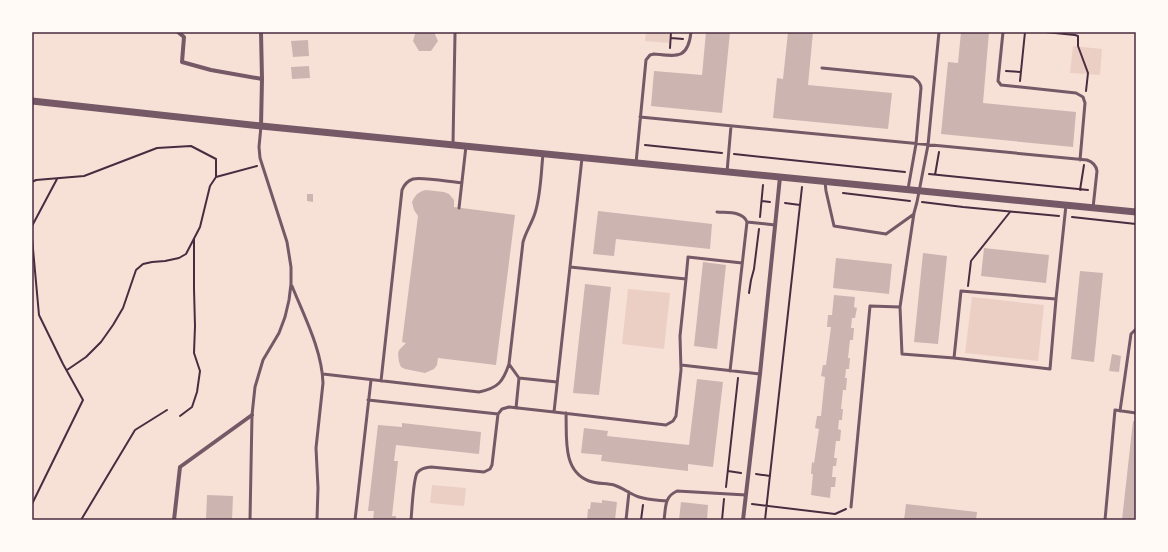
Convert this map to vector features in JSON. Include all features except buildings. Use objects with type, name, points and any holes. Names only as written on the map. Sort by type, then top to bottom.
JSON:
[{"type":"street","points":[[178,32],[184,37],[182,62],[211,70],[262,78]]},
{"type":"street","points":[[260,32],[262,78],[261,126]]},
{"type":"street","points":[[32,100],[261,126],[1136,212]]},
{"type":"street","points":[[743,520],[760,374],[780,177]]},
{"type":"street","points":[[174,520],[180,468],[252,415]]},
{"type":"lane","points":[[184,37],[185,32]]},
{"type":"lane","points":[[636,163],[646,60],[650,55],[654,54],[676,56],[683,53],[688,46],[691,32]]},
{"type":"lane","points":[[939,32],[928,145],[914,213],[900,307],[902,354],[954,358],[1050,369],[1066,205]]},
{"type":"lane","points":[[1003,32],[998,81],[1001,85],[1076,93],[1083,97],[1085,104],[1080,160]]},
{"type":"lane","points":[[453,145],[455,34]]},
{"type":"lane","points":[[822,68],[913,77],[918,80],[922,88],[916,144],[908,190]]},
{"type":"lane","points":[[640,117],[1091,161],[1097,168],[1093,208]]},
{"type":"lane","points":[[250,520],[252,415],[254,394],[263,360],[279,333],[285,317],[290,300],[291,284],[291,267],[287,242],[262,165],[259,147],[261,126]]},
{"type":"lane","points":[[727,172],[731,126]]},
{"type":"lane","points":[[459,208],[466,146]]},
{"type":"lane","points":[[323,374],[479,392],[488,390],[500,382],[505,376],[509,364],[523,246],[538,199],[543,154]]},
{"type":"lane","points":[[554,412],[582,158]]},
{"type":"lane","points":[[381,381],[402,190],[404,186],[412,179],[420,178],[462,183]]},
{"type":"lane","points":[[825,182],[834,226],[886,234],[914,213]]},
{"type":"lane","points":[[717,212],[741,215],[746,218],[747,222],[730,371]]},
{"type":"lane","points":[[747,222],[776,225]]},
{"type":"lane","points":[[411,520],[415,478],[420,470],[431,467],[479,473],[490,469],[492,465],[498,414],[506,408],[666,424],[671,423],[676,416],[681,365],[680,336],[688,256],[742,263]]},
{"type":"lane","points":[[570,267],[686,280]]},
{"type":"lane","points":[[291,284],[318,350],[323,374],[316,448],[318,488],[317,520]]},
{"type":"lane","points":[[954,358],[962,291],[1056,298]]},
{"type":"lane","points":[[851,507],[870,306],[900,307]]},
{"type":"lane","points":[[1120,411],[1131,334],[1136,329]]},
{"type":"lane","points":[[509,364],[519,378],[516,408]]},
{"type":"lane","points":[[681,365],[760,374]]},
{"type":"lane","points":[[519,378],[557,382]]},
{"type":"lane","points":[[355,520],[371,380]]},
{"type":"lane","points":[[368,400],[498,414]]},
{"type":"lane","points":[[1105,520],[1115,410],[1136,413]]},
{"type":"lane","points":[[566,414],[567,453],[569,461],[576,473],[581,478],[590,482],[613,485],[644,498],[667,501]]},
{"type":"lane","points":[[664,520],[667,501],[670,496],[678,491],[746,495]]},
{"type":"lane","points":[[626,520],[629,492]]},
{"type":"path","points":[[669,56],[672,32]]},
{"type":"path","points":[[1019,88],[1025,32]]},
{"type":"path","points":[[1045,32],[1078,36],[1078,46],[1088,73],[1086,91],[1083,97]]},
{"type":"path","points":[[671,38],[690,40]]},
{"type":"path","points":[[999,70],[1021,72]]},
{"type":"path","points":[[638,144],[911,172]]},
{"type":"path","points":[[32,182],[36,180],[84,176],[157,148],[192,146],[216,158],[216,177],[210,186],[200,227],[186,254],[179,258],[165,262],[143,264],[136,270],[124,308],[113,325],[100,342],[86,356],[67,370]]},
{"type":"path","points":[[935,175],[940,146]]},
{"type":"path","points":[[1080,190],[1085,160]]},
{"type":"path","points":[[216,177],[262,165]]},
{"type":"path","points":[[922,173],[1095,191]]},
{"type":"path","points":[[32,226],[57,179]]},
{"type":"path","points":[[765,520],[803,180]]},
{"type":"path","points":[[968,291],[971,261],[1010,212]]},
{"type":"path","points":[[32,238],[39,315],[83,400],[32,504]]},
{"type":"path","points":[[180,416],[192,407],[197,392],[200,371],[194,353],[194,238]]},
{"type":"path","points":[[749,293],[754,270]]},
{"type":"path","points":[[722,520],[738,372]]},
{"type":"path","points":[[81,520],[135,430],[167,410]]},
{"type":"path","points":[[641,520],[644,498]]},
{"type":"path","points":[[745,503],[835,514],[851,507]]},
{"type":"shaded area","points":[[646,32],[670,32],[669,43],[645,41]]},
{"type":"shaded area","points":[[1073,46],[1102,49],[1100,75],[1070,73]]},
{"type":"shaded area","points":[[628,289],[670,293],[664,349],[622,344]]},
{"type":"shaded area","points":[[972,297],[1044,305],[1038,361],[965,353]]},
{"type":"shaded area","points":[[432,485],[466,488],[464,506],[430,503]]}]
